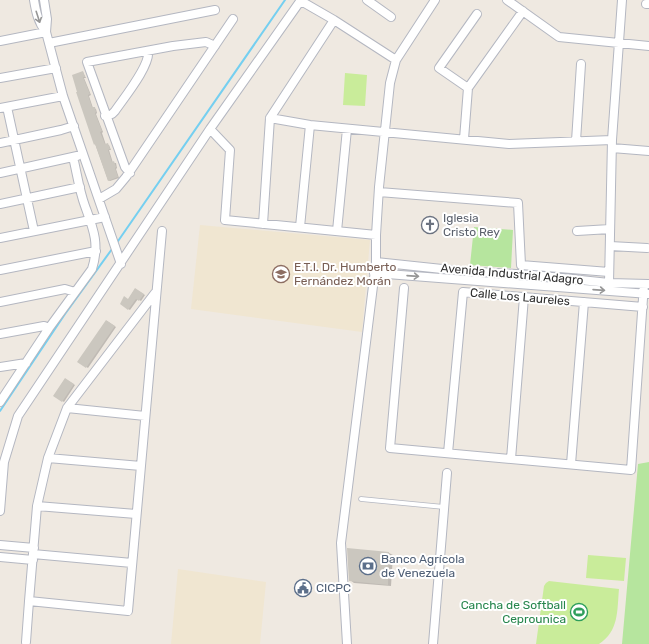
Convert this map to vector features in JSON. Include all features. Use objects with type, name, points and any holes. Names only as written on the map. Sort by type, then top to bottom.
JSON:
[{"type":"street","points":[[34,0],[38,18],[41,26],[46,32]]},
{"type":"street","points":[[44,0],[47,19],[46,32],[63,96],[121,264]]},
{"type":"street","points":[[0,511],[4,462],[18,416],[210,129],[301,0],[396,60]]},
{"type":"street","points":[[367,0],[391,18]]},
{"type":"street","points":[[347,644],[341,543],[376,262],[379,192],[390,83],[396,60],[435,0]]},
{"type":"street","points":[[507,0],[559,37],[649,46]]},
{"type":"street","points":[[609,283],[612,144],[622,0]]},
{"type":"street","points":[[49,43],[215,10]]},
{"type":"street","points":[[464,139],[468,88],[523,12]]},
{"type":"street","points":[[468,88],[439,68],[477,14]]},
{"type":"street","points":[[99,199],[116,189],[130,173],[233,19]]},
{"type":"street","points":[[263,224],[270,118],[334,20]]},
{"type":"street","points":[[0,41],[46,32]]},
{"type":"street","points":[[130,173],[125,167],[105,116],[87,62],[173,46],[206,42],[215,46]]},
{"type":"street","points":[[105,116],[112,114],[115,111],[144,69],[149,57],[148,50]]},
{"type":"street","points":[[576,141],[581,64]]},
{"type":"street","points":[[0,78],[56,68]]},
{"type":"street","points":[[34,231],[14,140],[4,108],[63,96]]},
{"type":"street","points":[[270,118],[310,125],[509,144],[576,141],[612,144],[649,151]]},
{"type":"street","points":[[300,228],[310,125]]},
{"type":"street","points":[[0,143],[74,126]]},
{"type":"street","points":[[210,129],[230,150],[225,220],[376,235]]},
{"type":"street","points":[[337,231],[348,129]]},
{"type":"street","points":[[0,173],[83,154]]},
{"type":"street","points":[[0,402],[49,328],[92,269],[96,251],[95,236],[85,205],[73,157]]},
{"type":"street","points":[[0,204],[80,187]]},
{"type":"street","points":[[379,192],[518,203],[520,265],[609,272]]},
{"type":"street","points":[[0,238],[105,217]]},
{"type":"street","points":[[577,231],[610,229]]},
{"type":"street","points":[[29,601],[128,611],[162,231]]},
{"type":"street","points":[[610,246],[647,248]]},
{"type":"street","points":[[0,270],[96,251]]},
{"type":"street","name":"Avenida Industrial Adagro","points":[[376,262],[609,283],[647,284]]},
{"type":"street","name":"Avenida Industrial Adagro","points":[[374,273],[646,294]]},
{"type":"street","points":[[404,288],[390,448],[631,470],[643,307],[647,284]]},
{"type":"street","points":[[0,302],[65,289],[75,292]]},
{"type":"street","points":[[26,642],[37,506],[48,458],[68,408],[156,292]]},
{"type":"street","name":"Calle Los Laureles","points":[[448,453],[463,292],[643,307]]},
{"type":"street","points":[[511,459],[524,297]]},
{"type":"street","points":[[571,464],[584,302]]},
{"type":"street","points":[[0,334],[44,326],[49,328]]},
{"type":"street","points":[[0,367],[26,363]]},
{"type":"street","points":[[68,408],[145,416]]},
{"type":"street","points":[[48,458],[141,466]]},
{"type":"street","points":[[433,644],[447,473]]},
{"type":"street","points":[[37,506],[136,514]]},
{"type":"street","points":[[0,545],[33,554],[132,563]]},
{"type":"street","points":[[0,557],[33,554]]},
{"type":"lane","points":[[361,499],[444,507]]},
{"type":"shaded area","name":"E.T.I. Dr. Humberto Fernández Morán","points":[[200,225],[370,240],[362,332],[191,309]]},
{"type":"shaded area","points":[[178,569],[266,582],[260,644],[171,644]]},
{"type":"green space","points":[[345,73],[367,75],[365,106],[343,105]]},
{"type":"green space","points":[[474,227],[513,230],[511,268],[470,265]]},
{"type":"green space","points":[[649,462],[649,644],[622,644],[638,464]]},
{"type":"green space","points":[[588,555],[626,558],[624,581],[586,578]]},
{"type":"green space","name":"Cancha de Softball Ceprounica","points":[[549,581],[619,589],[616,620],[614,627],[606,639],[599,644],[536,644],[544,586]]},
{"type":"building","points":[[83,71],[85,77],[83,77],[90,94],[88,95],[92,107],[95,107],[95,113],[102,131],[100,132],[105,144],[108,143],[110,149],[108,150],[112,162],[114,161],[116,167],[118,177],[108,181],[76,92],[72,75]]},
{"type":"building","points":[[135,288],[144,294],[139,301],[136,299],[128,310],[120,304],[124,296],[128,299]]},
{"type":"building","points":[[106,320],[115,326],[86,368],[77,362]]},
{"type":"building","points":[[65,378],[74,384],[62,402],[53,396]]},
{"type":"building","name":"Banco Agrícola de Venezuela","points":[[347,548],[389,552],[388,585],[349,581]]},
{"type":"waterway","points":[[40,0],[42,12]]},
{"type":"waterway","points":[[116,244],[285,0]]},
{"type":"waterway","points":[[0,411],[65,314],[112,249]]},
{"type":"place","name":"Iglesia Cristo Rey","points":[[430,225]]},
{"type":"place","name":"E.T.I. Dr. Humberto Fernández Morán","points":[[281,274]]},
{"type":"place","name":"Banco Agrícola de Venezuela","points":[[368,566]]},
{"type":"place","name":"CICPC","points":[[303,588]]},
{"type":"place","name":"Cancha de Softball Ceprounica","points":[[579,612]]}]
